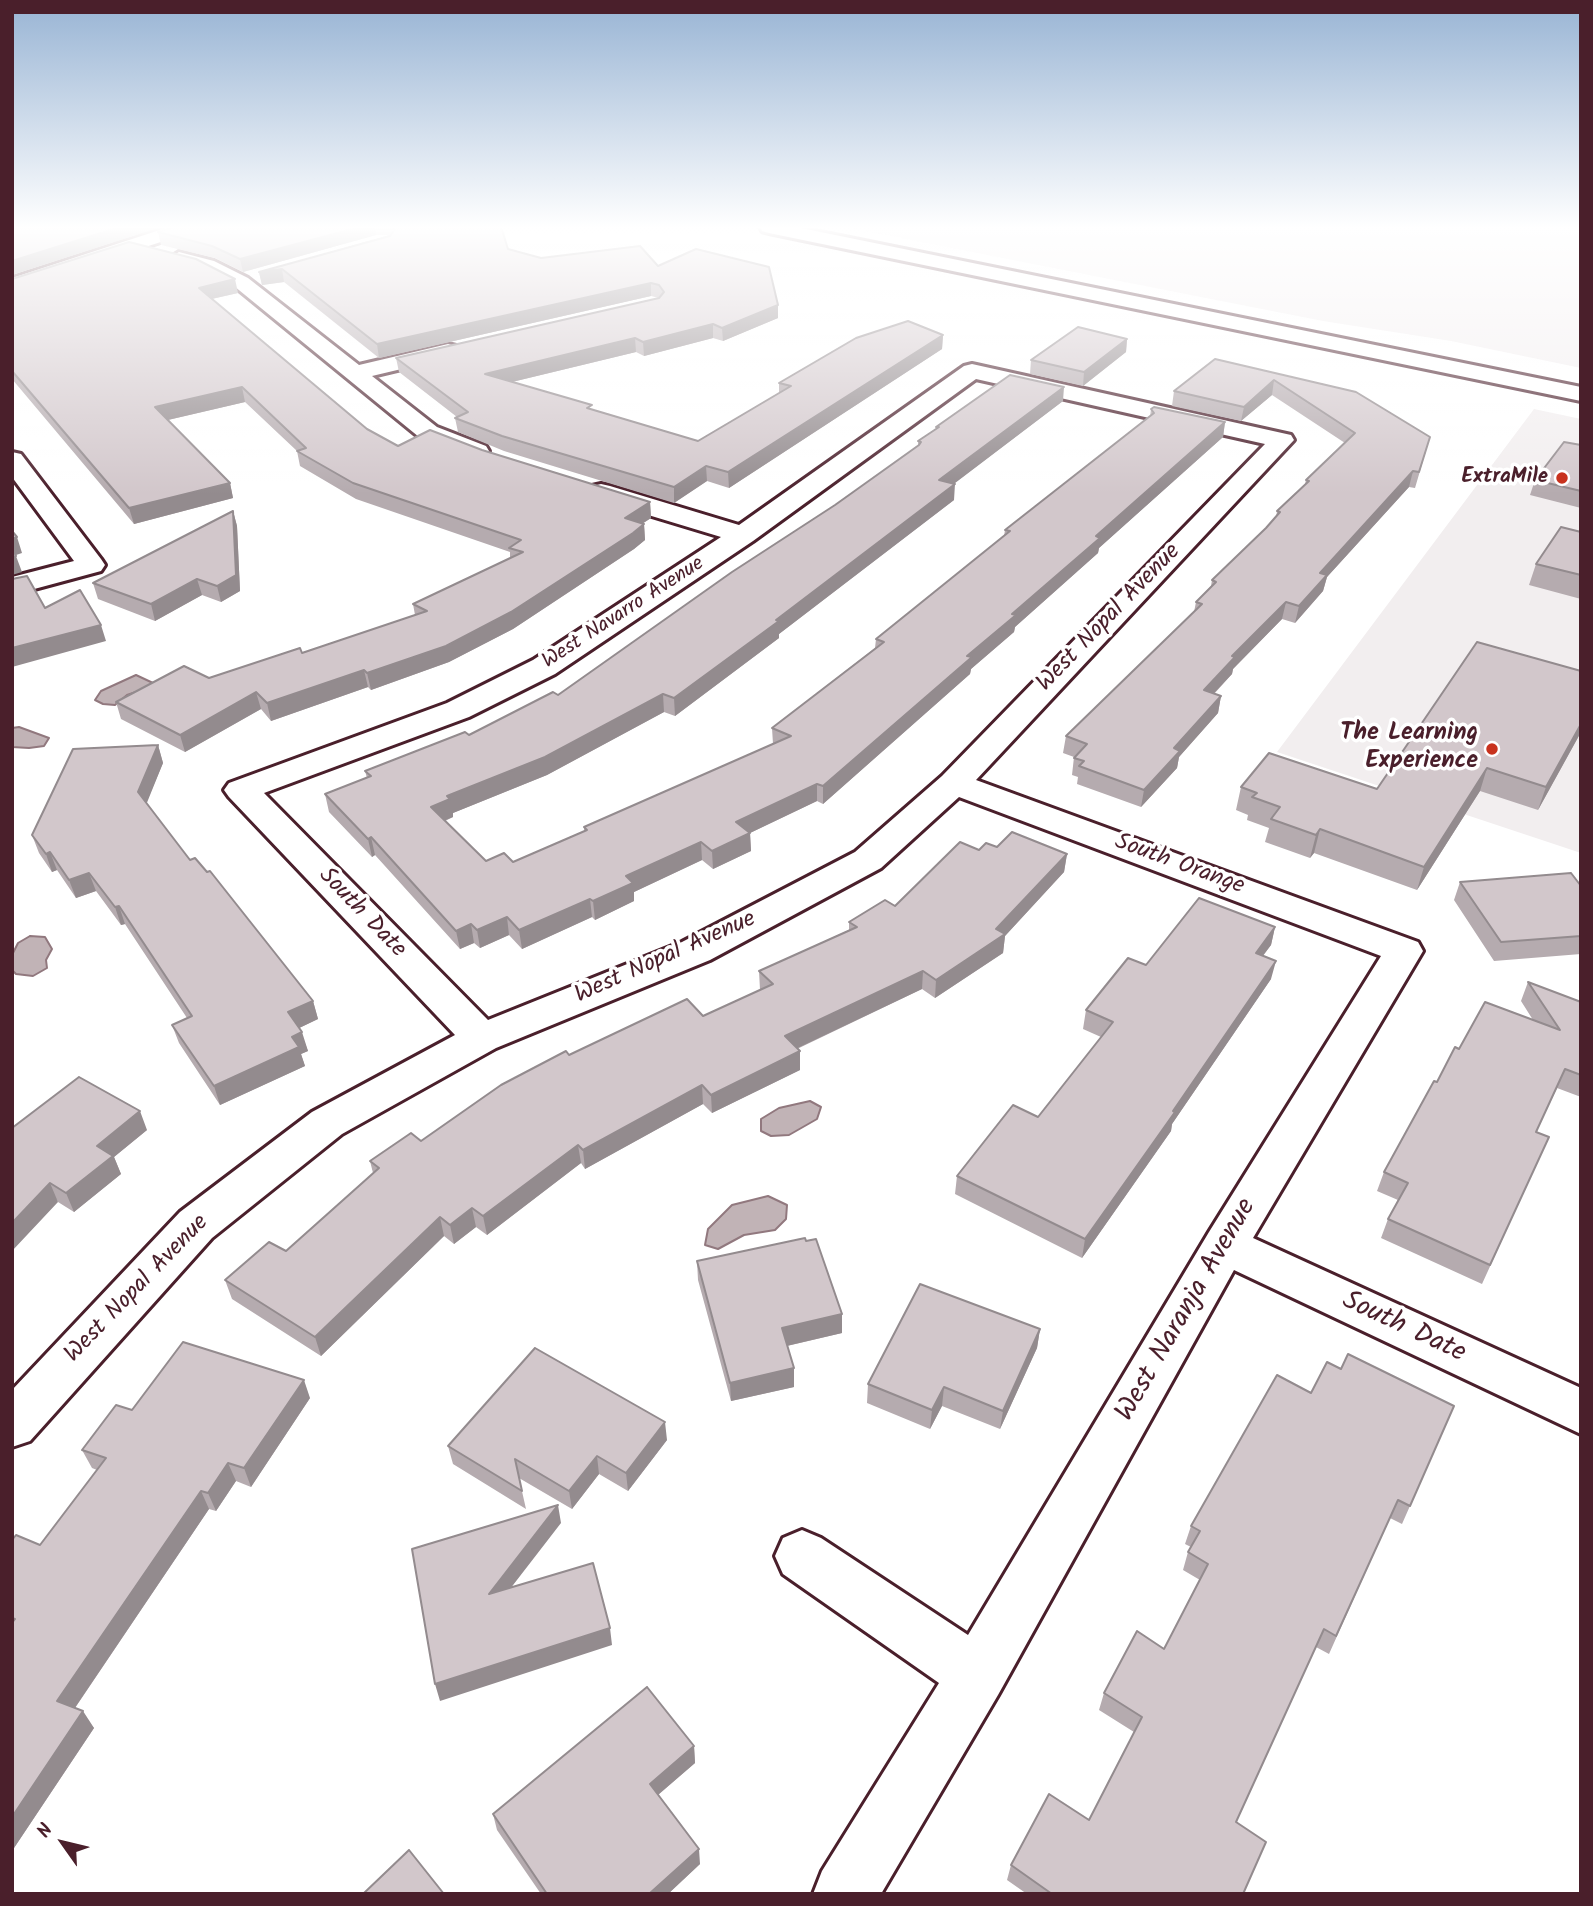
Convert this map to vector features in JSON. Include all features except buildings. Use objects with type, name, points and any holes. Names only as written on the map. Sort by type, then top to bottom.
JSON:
[{"type":"street","points":[[292,316],[355,373],[428,432],[494,458]]},
{"type":"street","points":[[1201,316],[1581,394]]},
{"type":"street","points":[[355,373],[475,345]]},
{"type":"street","name":"West Nopal Avenue","points":[[12,1425],[196,1225],[327,1123],[482,1038],[696,951],[868,860],[954,783],[1282,440],[972,371]]},
{"type":"street","name":"West Navarro Avenue","points":[[241,790],[458,710],[532,674],[743,535],[972,371]]},
{"type":"street","points":[[12,458],[91,565],[12,586]]},
{"type":"street","points":[[583,486],[743,535]]},
{"type":"street","name":"South Orange","points":[[954,783],[1404,951]]},
{"type":"street","name":"South Date","points":[[241,790],[482,1038]]},
{"type":"street","name":"West Naranja Avenue","points":[[845,1894],[977,1675],[1225,1245],[1404,951]]},
{"type":"street","name":"South Date","points":[[1225,1245],[1581,1412]]},
{"type":"street","points":[[802,1556],[977,1675]]},
{"type":"shaded area","points":[[1297,316],[1581,316],[1581,368],[1451,341]]},
{"type":"shaded area","points":[[1534,409],[1581,419],[1581,853],[1277,752]]},
{"type":"shaded area","points":[[136,675],[153,683],[151,687],[127,695],[115,705],[95,700],[101,691]]},
{"type":"shaded area","points":[[19,727],[49,738],[44,746],[12,747],[12,728]]},
{"type":"shaded area","points":[[30,936],[45,937],[52,949],[46,960],[47,968],[33,976],[16,974],[12,970],[12,955],[18,943]]},
{"type":"shaded area","points":[[810,1101],[821,1107],[817,1119],[789,1135],[771,1136],[761,1131],[761,1119],[779,1108]]},
{"type":"shaded area","points":[[768,1196],[787,1205],[786,1219],[775,1230],[744,1235],[718,1249],[705,1245],[708,1229],[732,1205]]},
{"type":"place","name":"ExtraMile","points":[[1562,478]]},
{"type":"place","name":"The Learning Experience","points":[[1492,749]]}]
